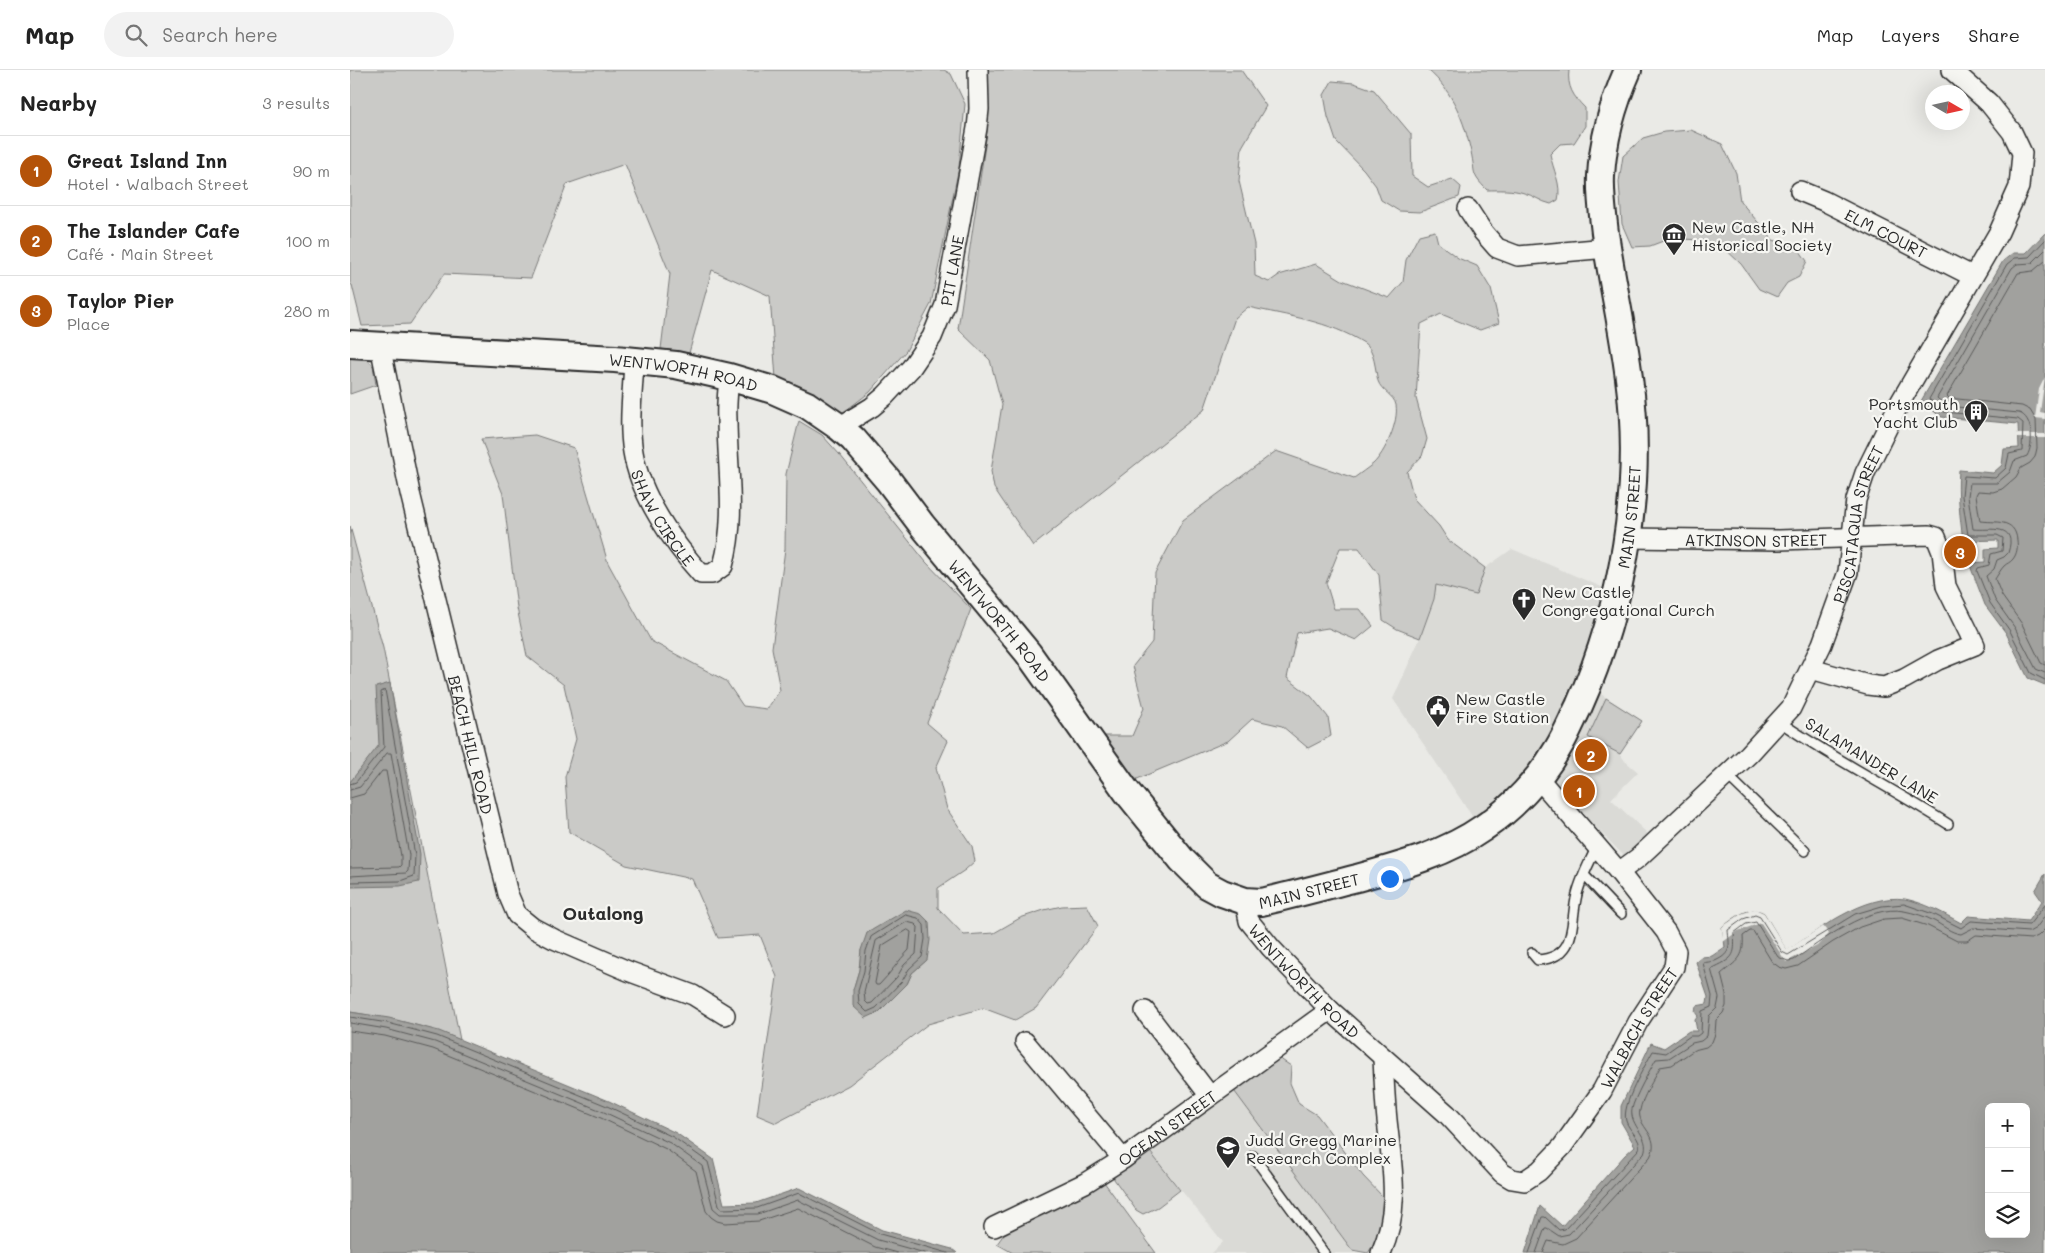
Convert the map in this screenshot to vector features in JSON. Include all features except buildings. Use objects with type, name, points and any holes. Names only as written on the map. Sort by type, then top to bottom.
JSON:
[{"type":"main road","name":"MAIN STREET","points":[[1245,901],[1261,902],[1385,870],[1437,852],[1484,828],[1538,778],[1558,749],[1567,731],[1600,654],[1619,580],[1627,538],[1634,460],[1634,415],[1607,248],[1600,178],[1613,106],[1628,70]]},
{"type":"main road","name":"WENTWORTH ROAD","points":[[350,344],[634,360],[676,365],[729,377],[790,397],[807,405],[839,426],[865,452],[922,525],[1028,653],[1158,833],[1207,885],[1222,893],[1245,901]]},
{"type":"street","name":"PIT LANE","points":[[839,426],[872,407],[899,382],[932,337],[942,313],[977,128],[979,109],[978,70]]},
{"type":"street","name":"PISCATAQUA STREET","points":[[1618,872],[1638,858],[1664,835],[1749,754],[1791,708],[1811,669],[1848,572],[1856,500],[1865,473],[1898,406],[1999,232],[2019,187],[2022,153],[2012,132],[1993,108],[1952,70]]},
{"type":"street","name":"ELM COURT","points":[[1800,191],[1824,200],[1972,276]]},
{"type":"street","points":[[1468,209],[1483,232],[1498,248],[1518,256],[1607,248]]},
{"type":"street","name":"BEACH HILL ROAD","points":[[380,346],[416,517],[508,894],[517,915],[533,928],[554,939],[628,971],[693,995],[725,1015]]},
{"type":"street","name":"SHAW CIRCLE","points":[[634,360],[632,433],[638,470],[660,518],[680,550],[701,574],[712,574],[723,566],[730,533],[731,515],[726,419],[729,377]]},
{"type":"street","name":"ATKINSON STREET","points":[[1627,538],[1772,540],[1929,535],[1936,538],[1940,544],[1946,586],[1975,645],[1938,660],[1904,679],[1884,687],[1868,685],[1811,669]]},
{"type":"street","name":"WALBACH STREET","points":[[1502,1173],[1512,1179],[1524,1181],[1539,1171],[1562,1148],[1602,1091],[1638,1022],[1674,967],[1676,951],[1666,932],[1538,778]]},
{"type":"street","name":"WENTWORTH ROAD","points":[[1245,901],[1249,920],[1271,948],[1330,1010],[1447,1114],[1502,1173]]},
{"type":"street","name":"OCEAN STREET","points":[[994,1227],[1085,1183],[1123,1159],[1330,1010]]},
{"type":"street","points":[[1145,1011],[1210,1096]]},
{"type":"street","points":[[1026,1042],[1123,1159]]},
{"type":"street","points":[[1381,1253],[1390,1225],[1394,1201],[1394,1174],[1387,1119],[1383,1058]]},
{"type":"lane","name":"SALAMANDER LANE","points":[[1780,722],[1948,824]]},
{"type":"lane","points":[[1726,774],[1805,851]]},
{"type":"lane","points":[[1532,953],[1538,960],[1548,960],[1567,946],[1574,920],[1576,899],[1596,848]]},
{"type":"lane","points":[[1584,875],[1621,914]]},
{"type":"lane","points":[[1253,1156],[1324,1253]]},
{"type":"shaded area","points":[[350,70],[944,70],[951,74],[965,104],[959,167],[931,304],[906,351],[870,392],[840,415],[776,379],[770,296],[712,270],[689,353],[661,349],[670,274],[625,164],[567,184],[531,278],[444,274],[410,324],[362,326],[352,285],[350,284]]},
{"type":"shaded area","points":[[988,70],[1241,70],[1266,106],[1242,147],[1239,181],[1254,244],[1255,276],[1269,282],[1279,275],[1316,264],[1342,280],[1389,298],[1403,282],[1406,260],[1419,235],[1435,231],[1438,243],[1458,258],[1477,266],[1491,289],[1499,323],[1480,330],[1441,314],[1421,324],[1416,398],[1427,439],[1422,456],[1407,472],[1414,499],[1439,526],[1448,540],[1485,568],[1476,595],[1436,585],[1434,599],[1420,638],[1397,629],[1383,620],[1379,575],[1359,548],[1340,548],[1326,583],[1334,609],[1360,609],[1373,626],[1356,640],[1328,628],[1297,633],[1287,678],[1311,696],[1328,717],[1331,736],[1308,748],[1282,726],[1252,719],[1228,741],[1130,782],[1097,736],[1132,736],[1144,708],[1133,666],[1152,642],[1155,573],[1183,520],[1276,451],[1354,478],[1373,464],[1382,453],[1393,428],[1396,412],[1395,402],[1378,381],[1374,360],[1368,346],[1364,343],[1337,329],[1322,324],[1248,307],[1235,318],[1204,410],[1033,546],[994,488],[991,471],[1002,405],[990,360],[958,329],[987,132]]},
{"type":"shaded area","points":[[1428,70],[1569,70],[1569,81],[1572,91],[1585,108],[1585,126],[1574,143],[1560,144],[1550,154],[1558,183],[1558,200],[1551,204],[1519,192],[1487,190],[1474,173],[1468,140],[1456,107],[1451,97]]},
{"type":"shaded area","points":[[1332,81],[1354,83],[1374,90],[1411,134],[1412,176],[1428,187],[1452,179],[1461,187],[1459,197],[1420,212],[1399,211],[1381,200],[1376,186],[1364,170],[1336,141],[1328,117],[1324,95]]},
{"type":"shaded area","points":[[1691,130],[1722,144],[1736,173],[1740,201],[1773,240],[1797,247],[1807,261],[1799,277],[1787,283],[1777,297],[1759,289],[1741,264],[1722,246],[1698,240],[1671,238],[1650,246],[1632,247],[1622,224],[1619,182],[1623,156],[1643,138],[1664,132]]},
{"type":"shaded area","points":[[364,355],[373,366],[376,385],[350,394],[350,356]]},
{"type":"shaded area","points":[[799,421],[822,435],[926,562],[971,609],[927,723],[948,741],[936,768],[947,809],[972,846],[975,861],[938,888],[938,908],[964,935],[994,933],[1020,918],[1062,906],[1087,905],[1098,926],[1036,1008],[1015,1020],[983,1008],[928,1024],[849,1085],[776,1123],[757,1115],[777,977],[760,935],[718,938],[692,879],[626,865],[569,832],[565,777],[576,739],[564,685],[527,656],[517,608],[503,494],[481,439],[535,435],[574,448],[608,563],[651,641],[726,681],[743,706],[767,709],[780,690],[772,648],[785,549],[786,474]],"holes":[[[861,950],[927,960],[912,973],[907,984],[879,1012],[853,990],[859,970]]]},
{"type":"shaded area","points":[[350,526],[383,648],[460,1040],[406,1023],[350,1012]]},
{"type":"shaded area","points":[[1512,549],[1604,588],[1595,623],[1575,677],[1642,721],[1620,754],[1638,772],[1611,799],[1650,836],[1624,856],[1535,765],[1476,822],[1393,699],[1420,638],[1434,599],[1435,585],[1476,594],[1485,568]]},
{"type":"shaded area","points":[[1606,698],[1642,721],[1620,754],[1588,737]]},
{"type":"shaded area","points":[[1277,1057],[1291,1066],[1290,1083],[1299,1104],[1317,1115],[1363,1176],[1383,1197],[1380,1226],[1368,1253],[1352,1250],[1232,1088]]},
{"type":"shaded area","name":"Judd Gregg Marine Research Complex","points":[[1232,1088],[1354,1253],[1212,1253],[1223,1242],[1147,1148]]},
{"type":"shaded area","points":[[1147,1148],[1180,1190],[1158,1207],[1143,1214],[1136,1210],[1114,1179],[1114,1175]]},
{"type":"shaded area","points":[[1104,1182],[1156,1253],[1013,1253],[997,1244],[1004,1234]]},
{"type":"water","points":[[2045,233],[2045,685],[2028,678],[2006,633],[1985,605],[1969,563],[1985,562],[1985,549],[1998,548],[1998,540],[1963,541],[1960,514],[1959,470],[1993,473],[2002,465],[2004,449],[2019,448],[2018,424],[1941,417],[1921,401],[2003,261],[2013,253],[2026,253]]},
{"type":"water","points":[[390,683],[420,854],[419,882],[400,886],[350,887],[350,782],[379,745],[376,687]]},
{"type":"water","points":[[2045,874],[2045,1253],[1525,1253],[1540,1206],[1562,1226],[1635,1146],[1621,1122],[1621,1106],[1651,1043],[1664,1048],[1689,1031],[1697,1031],[1695,1020],[1698,1016],[1695,1012],[1696,1006],[1707,1004],[1708,997],[1696,962],[1702,957],[1712,956],[1725,947],[1722,927],[1732,920],[1747,911],[1753,910],[1764,913],[1787,951],[1827,924],[1858,907],[1874,902],[1905,899],[1941,912],[1961,923],[1968,916],[2028,921],[2042,901],[2035,891]]},
{"type":"water","points":[[906,910],[921,914],[929,922],[930,940],[927,960],[912,973],[907,984],[879,1012],[866,1018],[853,1006],[853,990],[859,970],[861,950],[867,933]]},
{"type":"water","points":[[350,1012],[389,1018],[439,1031],[609,1101],[676,1133],[713,1159],[724,1204],[756,1203],[799,1188],[882,1230],[952,1249],[957,1253],[350,1253]]},
{"type":"pier","points":[[2045,377],[2040,412],[2045,413],[2045,419],[2035,418],[2039,389]]},
{"type":"pier","points":[[2016,434],[2045,434],[2045,438],[2017,438]]},
{"type":"pier","points":[[1755,909],[1764,913],[1787,950],[1823,926],[1829,934],[1817,946],[1786,962],[1761,923],[1738,931],[1723,942],[1722,927],[1741,914]]},
{"type":"place","name":"New Castle, NH Historical Society","points":[[1674,256]]},
{"type":"place","name":"Portsmouth Yacht Club","points":[[1976,433]]},
{"type":"place","name":"Taylor Pier","points":[[1960,552]]},
{"type":"place","name":"New Castle Congregational Curch","points":[[1524,621]]},
{"type":"place","name":"New Castle Fire Station","points":[[1438,728]]},
{"type":"place","name":"The Islander Cafe","points":[[1591,755]]},
{"type":"place","name":"Great Island Inn","points":[[1579,791]]},
{"type":"place","name":"Judd Gregg Marine Research Complex","points":[[1228,1169]]},
{"type":"district","name":"Outalong","points":[[603,913]]}]
